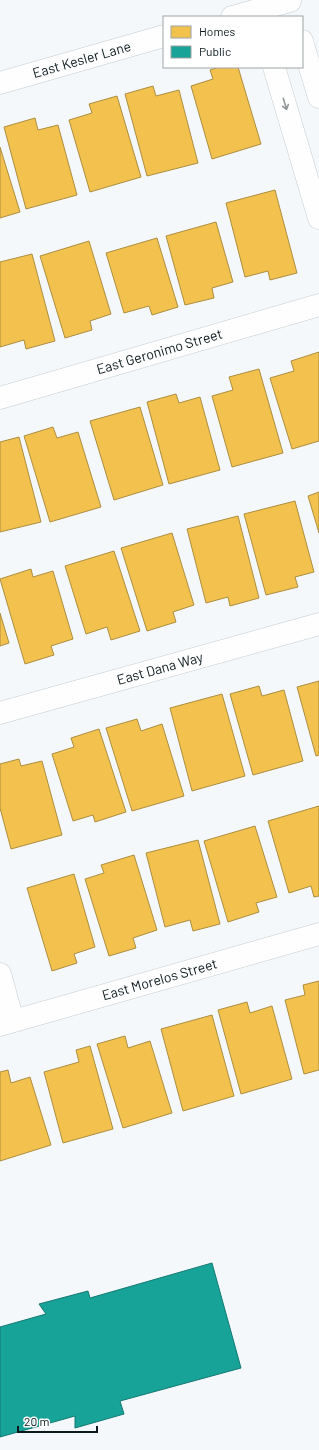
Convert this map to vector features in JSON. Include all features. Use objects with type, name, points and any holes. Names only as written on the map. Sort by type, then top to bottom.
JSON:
[{"type":"street","points":[[235,16],[256,9],[292,6]]},
{"type":"street","name":"East Kesler Lane","points":[[0,83],[163,36]]},
{"type":"street","points":[[303,43],[319,97]]},
{"type":"street","points":[[274,68],[319,218]]},
{"type":"street","name":"East Geronimo Street","points":[[0,398],[319,305]]},
{"type":"street","name":"East Dana Way","points":[[0,713],[319,624]]},
{"type":"street","name":"East Morelos Street","points":[[7,1023],[319,934]]},
{"type":"street","points":[[0,974],[7,1023]]},
{"type":"building: Homes","points":[[216,68],[238,68],[261,144],[212,159],[191,86],[213,79],[210,70]]},
{"type":"building: Homes","points":[[153,86],[156,96],[179,90],[198,163],[147,176],[125,94]]},
{"type":"building: Homes","points":[[117,96],[141,177],[90,192],[69,120],[92,113],[89,104]]},
{"type":"building: Homes","points":[[35,118],[38,130],[58,125],[77,195],[26,209],[4,127]]},
{"type":"building: Homes","points":[[0,147],[20,212],[0,218]]},
{"type":"building: Homes","points":[[275,190],[297,273],[270,280],[268,271],[245,277],[226,203]]},
{"type":"building: Homes","points":[[216,222],[233,282],[212,288],[214,298],[185,305],[166,236]]},
{"type":"building: Homes","points":[[157,238],[178,307],[152,315],[149,306],[124,313],[106,253]]},
{"type":"building: Homes","points":[[89,241],[111,314],[90,321],[92,330],[65,338],[40,256]]},
{"type":"building: Homes","points":[[32,254],[55,341],[26,349],[24,340],[0,347],[0,262]]},
{"type":"building: Homes","points":[[319,352],[319,441],[292,449],[270,378],[294,371],[291,361]]},
{"type":"building: Homes","points":[[259,369],[283,453],[232,467],[212,396],[233,390],[229,377]]},
{"type":"building: Homes","points":[[176,394],[179,403],[200,397],[220,470],[169,484],[147,402]]},
{"type":"building: Homes","points":[[140,407],[163,485],[114,500],[90,421]]},
{"type":"building: Homes","points":[[53,427],[57,438],[78,432],[101,507],[50,522],[24,436]]},
{"type":"building: Homes","points":[[19,437],[41,522],[0,532],[0,442]]},
{"type":"building: Homes","points":[[319,492],[319,533],[308,496]]},
{"type":"building: Homes","points":[[295,501],[314,572],[295,577],[298,587],[266,595],[244,514]]},
{"type":"building: Homes","points":[[238,516],[259,598],[230,606],[228,597],[206,603],[187,529]]},
{"type":"building: Homes","points":[[172,533],[194,605],[173,612],[176,622],[147,631],[121,548]]},
{"type":"building: Homes","points":[[114,551],[140,631],[111,640],[107,627],[86,634],[65,566]]},
{"type":"building: Homes","points":[[31,569],[33,577],[53,571],[73,639],[51,646],[54,655],[25,664],[0,579]]},
{"type":"building: Homes","points":[[0,613],[9,643],[0,646]]},
{"type":"building: Homes","points":[[319,681],[319,755],[316,756],[297,687]]},
{"type":"building: Homes","points":[[259,686],[262,696],[284,690],[303,761],[253,775],[230,694]]},
{"type":"building: Homes","points":[[222,694],[245,776],[192,791],[170,708]]},
{"type":"building: Homes","points":[[137,719],[141,731],[162,724],[184,796],[132,811],[106,728]]},
{"type":"building: Homes","points":[[99,729],[126,812],[95,822],[93,815],[73,821],[52,754],[74,747],[71,738]]},
{"type":"building: Homes","points":[[19,759],[21,766],[42,761],[62,835],[11,849],[0,808],[0,764]]},
{"type":"building: Homes","points":[[319,806],[319,896],[314,897],[311,886],[289,893],[268,821]]},
{"type":"building: Homes","points":[[255,826],[277,897],[256,903],[259,912],[228,922],[204,841]]},
{"type":"building: Homes","points":[[198,840],[220,924],[193,931],[190,920],[165,927],[146,853]]},
{"type":"building: Homes","points":[[134,855],[157,930],[133,938],[136,948],[109,956],[85,879],[104,873],[101,865]]},
{"type":"building: Homes","points":[[74,874],[95,947],[74,954],[77,963],[52,971],[27,888]]},
{"type":"building: Homes","points":[[319,981],[319,1070],[304,1074],[285,1000],[305,995],[303,985]]},
{"type":"building: Homes","points":[[247,1002],[250,1013],[272,1006],[292,1079],[241,1094],[218,1010]]},
{"type":"building: Homes","points":[[212,1015],[234,1096],[183,1111],[161,1029]]},
{"type":"building: Homes","points":[[125,1036],[128,1048],[150,1041],[172,1113],[123,1128],[97,1044]]},
{"type":"building: Homes","points":[[90,1046],[113,1129],[63,1143],[44,1072],[79,1062],[76,1050]]},
{"type":"building: Homes","points":[[8,1070],[11,1083],[30,1077],[51,1145],[0,1161],[0,1072]]},
{"type":"building: Public","points":[[212,1263],[241,1368],[120,1401],[124,1414],[75,1428],[75,1416],[0,1437],[0,1327],[46,1314],[39,1304],[88,1291],[90,1298]]}]
